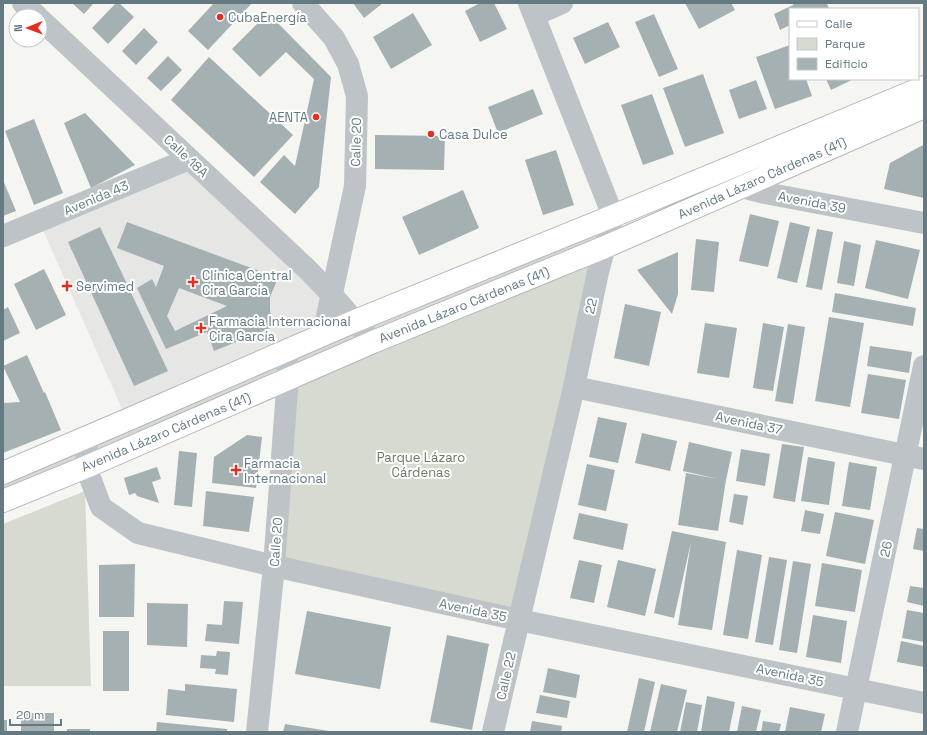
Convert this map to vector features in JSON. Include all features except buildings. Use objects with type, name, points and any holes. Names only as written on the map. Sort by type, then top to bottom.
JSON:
[{"type":"main road","name":"Avenida Lázaro Cárdenas (41)","points":[[3,473],[355,321],[924,87]]},
{"type":"main road","name":"Avenida Lázaro Cárdenas (41)","points":[[3,501],[86,467],[373,342],[605,247],[924,107]]},
{"type":"street","name":"Calle 20","points":[[303,3],[334,38],[348,64],[357,96],[355,186],[323,335]]},
{"type":"street","points":[[562,3],[532,9],[613,216]]},
{"type":"street","name":"Calle 18A","points":[[48,27],[308,270],[332,295]]},
{"type":"street","name":"Avenida 43","points":[[3,236],[189,159]]},
{"type":"street","name":"Avenida 39","points":[[701,179],[765,193],[924,223]]},
{"type":"street","name":"22","points":[[519,620],[574,387],[596,280],[613,216]]},
{"type":"street","points":[[332,295],[373,342]]},
{"type":"street","name":"Calle 20","points":[[257,732],[274,566],[288,379],[286,351]]},
{"type":"street","name":"26","points":[[847,732],[856,689],[915,457],[924,366]]},
{"type":"street","name":"Avenida 37","points":[[574,387],[915,457]]},
{"type":"street","name":"Avenida 35","points":[[86,438],[86,467],[101,507],[138,534],[274,566],[519,620],[924,703]]},
{"type":"street","name":"Calle 22","points":[[493,732],[519,620]]},
{"type":"shaded area","name":"Clínica Central Cira García","points":[[189,159],[332,295],[323,335],[127,420],[39,221]]},
{"type":"green space","name":"Parque Lázaro Cárdenas","points":[[612,209],[519,620],[274,566],[288,380],[3,501],[3,473]]},
{"type":"green space","points":[[85,491],[91,686],[3,686],[3,524]]},
{"type":"place","name":"CubaEnergía","points":[[220,17]]},
{"type":"place","name":"AENTA","points":[[316,117]]},
{"type":"place","name":"Casa Dulce","points":[[431,134]]},
{"type":"place","name":"Clínica Central Cira García","points":[[193,282]]},
{"type":"place","name":"Servimed","points":[[67,286]]},
{"type":"place","name":"Farmacia Internacional Cira García","points":[[201,328]]},
{"type":"place","name":"Farmacia Internacional","points":[[236,470]]}]
